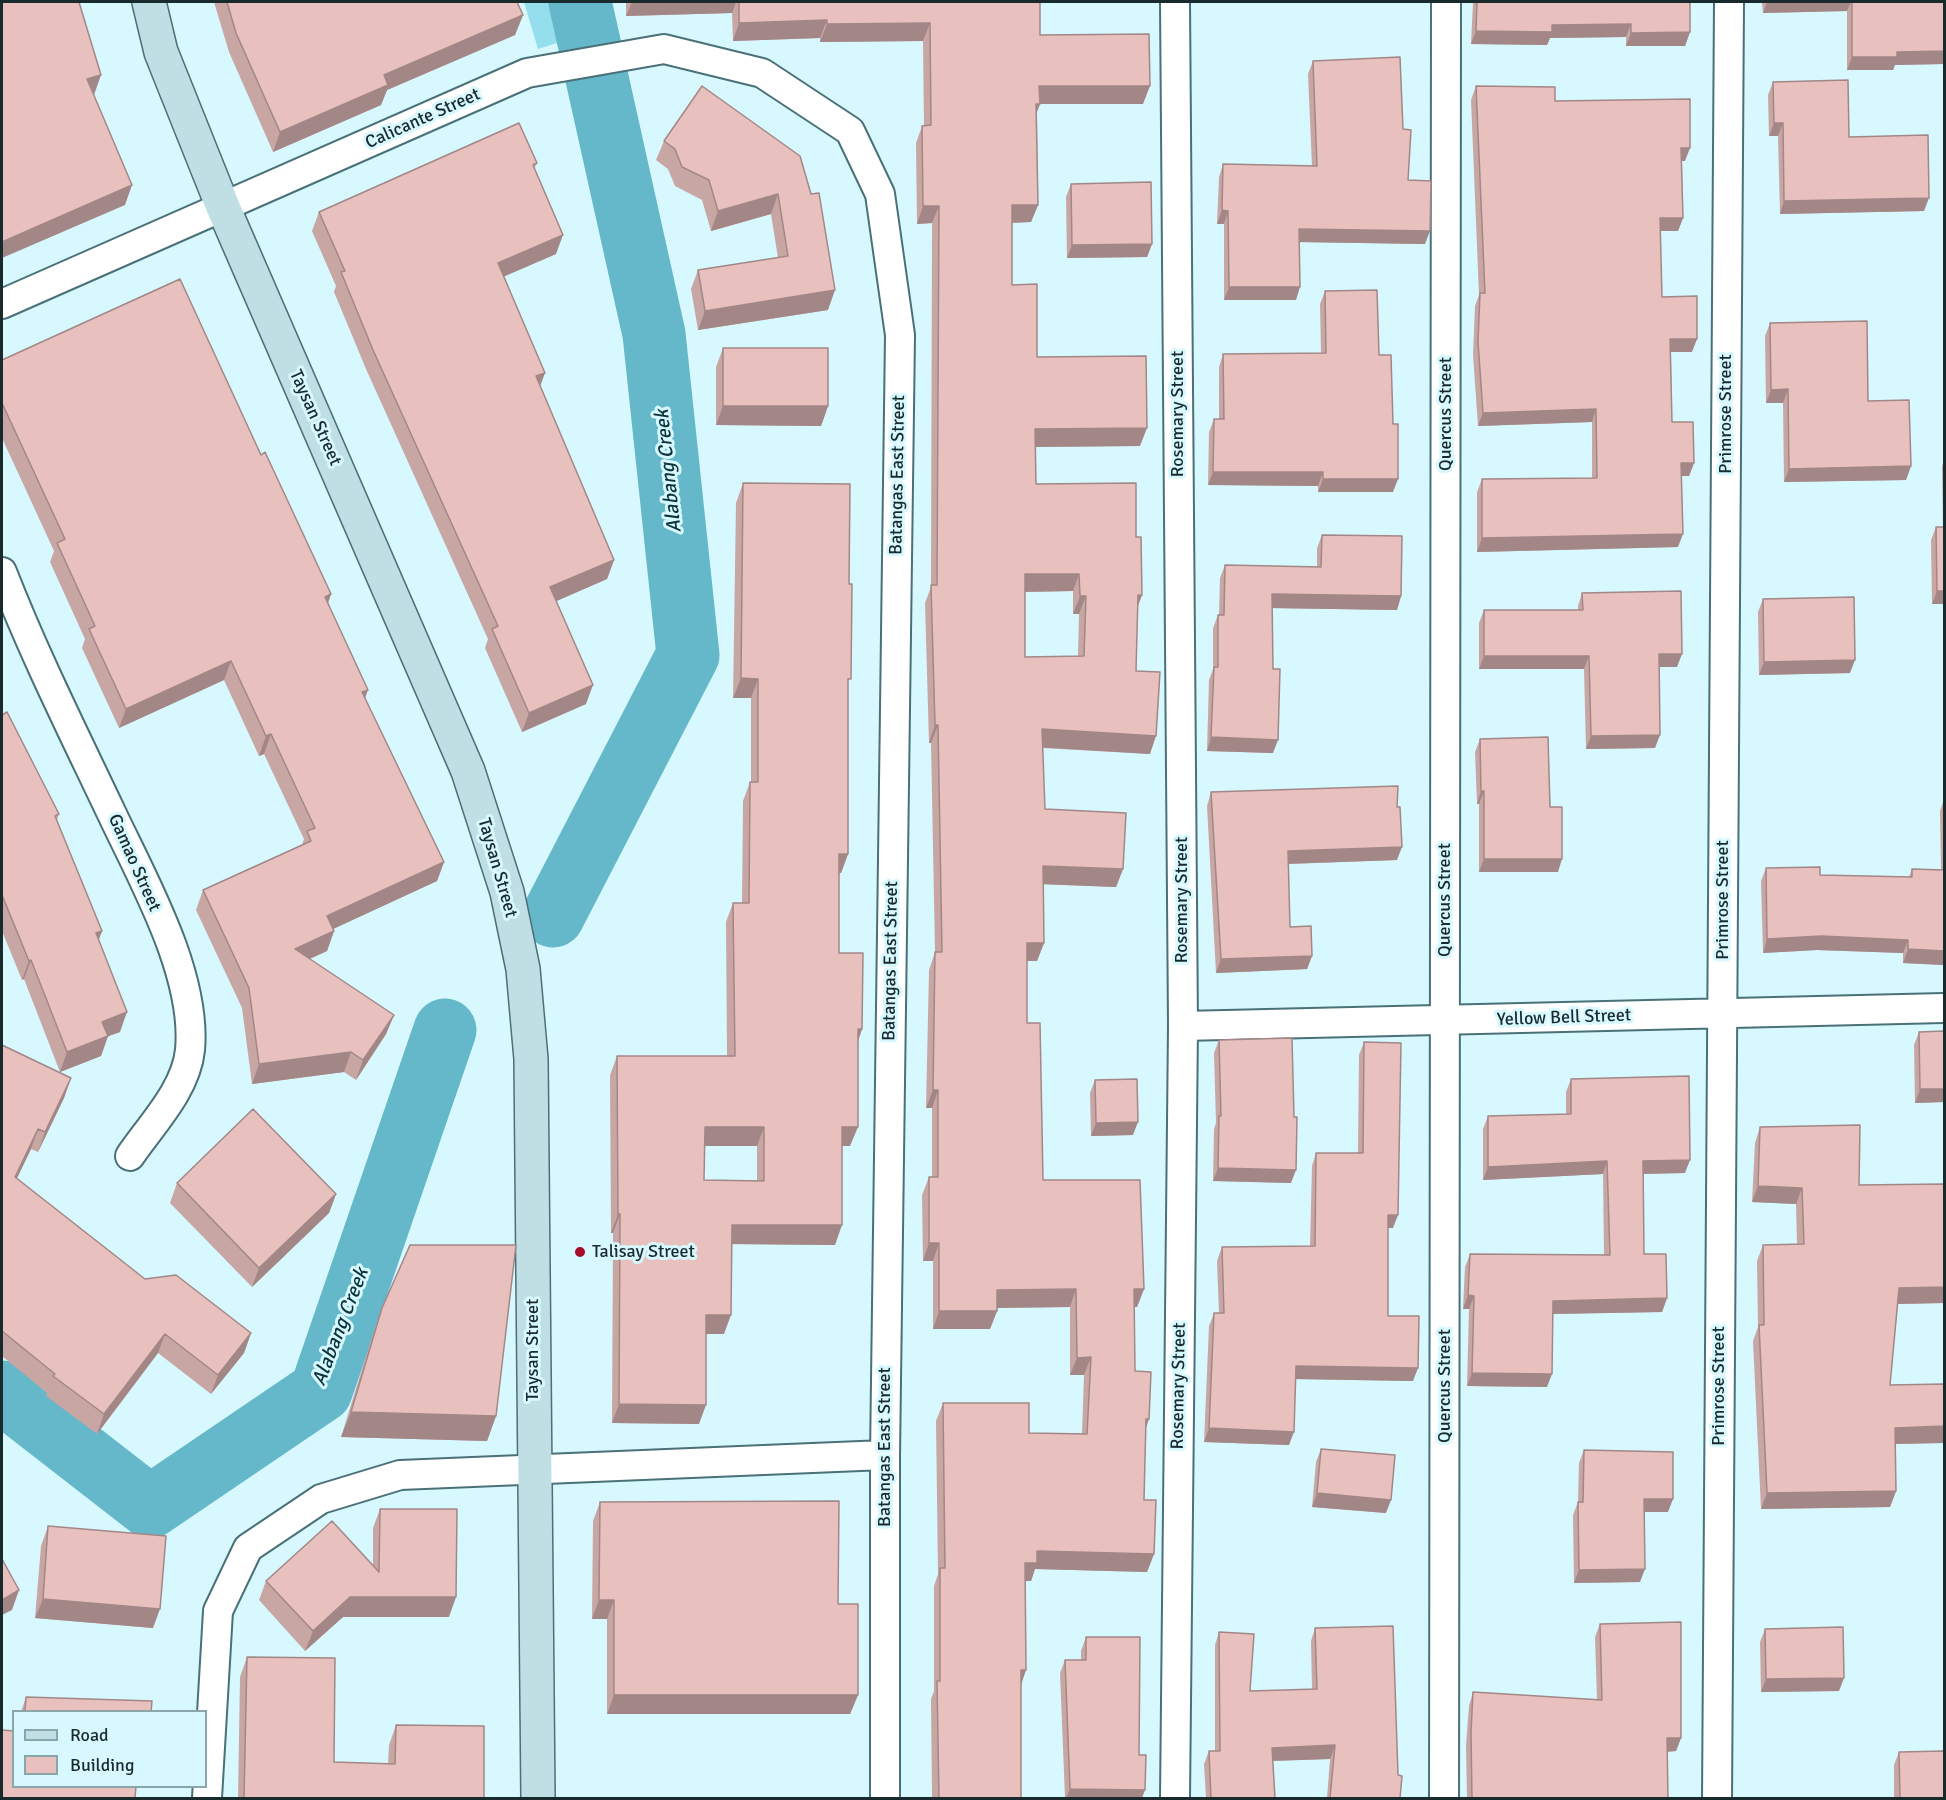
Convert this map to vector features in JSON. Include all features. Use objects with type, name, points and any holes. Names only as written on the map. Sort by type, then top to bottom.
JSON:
[{"type":"street","name":"Taysan Street","points":[[149,2],[161,52],[223,207],[468,771],[507,892],[523,969],[531,1059],[538,1798]]},
{"type":"street","name":"Rosemary Street","points":[[1175,2],[1183,1026],[1175,1798]]},
{"type":"street","name":"Quercus Street","points":[[1444,1798],[1446,2]]},
{"type":"street","name":"Primrose Street","points":[[1717,1798],[1729,2]]},
{"type":"street","name":"Calicante Street","points":[[2,304],[527,73],[664,49],[762,73],[850,131]]},
{"type":"street","name":"Batangas East Street","points":[[850,131],[880,194],[900,336],[885,1455],[885,1798]]},
{"type":"street","name":"Gamao Street","points":[[2,572],[11,628],[143,880],[181,970],[189,1014],[190,1052],[179,1085],[130,1156]]},
{"type":"street","name":"Yellow Bell Street","points":[[1183,1026],[1445,1022],[1944,1008]]},
{"type":"street","points":[[207,1798],[218,1611],[248,1548],[321,1499],[400,1475],[885,1455]]},
{"type":"shaded area","points":[[524,2],[569,2],[579,36],[538,49]]},
{"type":"building","points":[[2,2],[79,2],[101,75],[87,79],[132,185],[2,242]]},
{"type":"building","points":[[227,2],[517,2],[523,15],[384,75],[388,85],[280,132],[236,33]]},
{"type":"building","points":[[739,2],[1040,2],[1040,35],[1149,34],[1150,86],[1039,86],[1040,104],[1036,104],[1038,205],[1012,205],[1012,285],[1037,284],[1037,357],[1146,356],[1147,428],[1035,429],[1036,484],[1136,483],[1136,537],[1141,537],[1142,595],[1138,595],[1136,671],[1160,672],[1156,736],[1042,729],[1045,809],[1126,813],[1123,869],[1043,866],[1044,943],[1027,943],[1027,1023],[1040,1023],[1043,1180],[1140,1180],[1144,1289],[1134,1289],[1135,1371],[1151,1372],[1149,1419],[1146,1419],[1144,1500],[1156,1500],[1154,1554],[1037,1551],[1037,1563],[1025,1563],[1026,1670],[1021,1670],[1021,1798],[939,1798],[937,1681],[940,1681],[940,1568],[945,1568],[943,1403],[1029,1403],[1029,1433],[1087,1434],[1091,1357],[1077,1358],[1076,1289],[997,1290],[997,1311],[939,1311],[939,1243],[929,1243],[929,1177],[938,1177],[938,1090],[933,1090],[935,952],[942,952],[938,725],[935,725],[931,585],[937,585],[939,206],[923,206],[922,126],[931,125],[930,23],[827,24],[827,20],[739,23]],"holes":[[[1025,574],[1079,574],[1080,596],[1086,596],[1084,656],[1025,657]]]},
{"type":"building","points":[[1477,2],[1690,2],[1690,32],[1631,33],[1631,24],[1552,25],[1552,32],[1476,31]]},
{"type":"building","points":[[1852,2],[1944,2],[1944,51],[1897,52],[1897,57],[1852,57]]},
{"type":"building","points":[[1400,57],[1403,129],[1411,130],[1408,180],[1431,181],[1430,231],[1299,229],[1300,287],[1229,287],[1228,211],[1222,210],[1223,164],[1317,166],[1313,61]]},
{"type":"building","points":[[1848,80],[1849,137],[1928,135],[1929,198],[1784,201],[1783,123],[1774,123],[1773,82]]},
{"type":"building","points":[[702,86],[800,156],[811,194],[819,193],[835,290],[705,311],[698,270],[788,256],[778,194],[718,211],[709,180],[682,167],[675,149],[664,141]]},
{"type":"building","points":[[1476,86],[1555,87],[1555,101],[1690,99],[1690,148],[1681,148],[1683,218],[1660,218],[1662,297],[1697,296],[1697,339],[1670,339],[1672,422],[1693,422],[1694,463],[1681,463],[1683,534],[1482,538],[1482,479],[1597,478],[1596,409],[1483,413],[1478,342],[1480,293],[1485,293]]},
{"type":"building","points":[[519,123],[537,163],[533,165],[563,235],[498,263],[545,373],[536,376],[614,560],[550,587],[593,685],[529,713],[492,629],[498,626],[373,350],[341,272],[345,271],[319,212]]},
{"type":"building","points":[[1151,182],[1152,244],[1072,245],[1071,184]]},
{"type":"building","points":[[180,279],[261,455],[265,452],[331,594],[325,597],[368,690],[362,692],[444,862],[327,916],[334,931],[295,949],[394,1015],[363,1060],[351,1052],[259,1064],[249,988],[203,890],[311,841],[307,831],[315,828],[271,734],[266,736],[231,661],[126,709],[89,629],[95,626],[57,543],[65,539],[2,403],[2,360]]},
{"type":"building","points":[[1377,290],[1379,355],[1391,355],[1393,424],[1398,424],[1398,479],[1323,479],[1323,472],[1213,472],[1214,419],[1224,419],[1223,354],[1326,353],[1325,291]]},
{"type":"building","points":[[1867,321],[1868,401],[1909,400],[1911,466],[1789,469],[1788,389],[1771,390],[1770,323]]},
{"type":"building","points":[[723,348],[828,348],[828,406],[723,406]]},
{"type":"building","points":[[743,483],[850,484],[849,584],[852,584],[851,679],[848,679],[848,854],[839,854],[839,953],[863,953],[862,1029],[858,1029],[858,1127],[842,1127],[842,1225],[732,1225],[731,1315],[706,1315],[706,1405],[619,1404],[620,1214],[618,1214],[617,1056],[735,1056],[733,903],[749,903],[750,782],[758,782],[758,679],[741,678]],"holes":[[[705,1127],[764,1127],[764,1181],[704,1180]]]},
{"type":"building","points":[[1936,527],[1944,527],[1944,591],[1937,591]]},
{"type":"building","points":[[1322,535],[1402,536],[1401,596],[1272,594],[1273,669],[1280,669],[1278,740],[1211,737],[1214,667],[1218,667],[1218,615],[1224,615],[1225,565],[1321,567]]},
{"type":"building","points":[[1681,591],[1682,654],[1659,654],[1660,735],[1591,736],[1589,656],[1484,656],[1484,610],[1583,610],[1582,593]]},
{"type":"building","points":[[1854,597],[1855,660],[1764,662],[1763,599]]},
{"type":"building","points":[[7,712],[59,814],[55,816],[102,931],[96,933],[127,1012],[102,1022],[108,1036],[67,1052],[31,960],[29,961],[2,895],[2,715]]},
{"type":"building","points":[[1548,737],[1550,807],[1562,807],[1562,859],[1484,859],[1484,791],[1481,791],[1480,739]]},
{"type":"building","points":[[1398,786],[1397,807],[1400,807],[1402,847],[1288,851],[1290,927],[1311,926],[1312,956],[1221,959],[1211,792]]},
{"type":"building","points":[[1820,867],[1820,875],[1912,877],[1912,869],[1944,870],[1944,951],[1908,949],[1908,940],[1821,936],[1767,939],[1766,868]]},
{"type":"building","points":[[1944,1031],[1944,1089],[1920,1089],[1919,1032]]},
{"type":"building","points":[[1292,1038],[1294,1117],[1297,1117],[1296,1170],[1218,1168],[1219,1116],[1221,1116],[1219,1040]]},
{"type":"building","points":[[1364,1042],[1401,1043],[1398,1215],[1388,1215],[1388,1316],[1419,1316],[1418,1368],[1296,1366],[1294,1432],[1209,1428],[1214,1313],[1224,1313],[1222,1247],[1315,1246],[1316,1153],[1363,1153]]},
{"type":"building","points":[[2,1045],[71,1078],[45,1132],[38,1129],[15,1177],[145,1279],[176,1275],[251,1333],[218,1375],[165,1334],[104,1414],[53,1376],[55,1374],[2,1331]]},
{"type":"building","points":[[1689,1076],[1690,1160],[1643,1161],[1644,1254],[1666,1254],[1667,1298],[1553,1301],[1552,1374],[1472,1373],[1474,1296],[1468,1295],[1470,1254],[1610,1255],[1607,1161],[1488,1167],[1488,1116],[1571,1114],[1571,1079]]},
{"type":"building","points":[[1137,1079],[1138,1122],[1096,1123],[1095,1080]]},
{"type":"building","points":[[253,1109],[336,1194],[259,1268],[177,1183]]},
{"type":"building","points":[[1860,1125],[1859,1185],[1944,1184],[1944,1287],[1899,1288],[1890,1385],[1944,1384],[1944,1426],[1895,1428],[1896,1491],[1767,1493],[1759,1325],[1764,1325],[1763,1245],[1804,1244],[1802,1188],[1758,1186],[1760,1127]]},
{"type":"building","points":[[410,1245],[516,1245],[496,1416],[351,1412],[382,1308]]},
{"type":"building","points":[[1321,1449],[1395,1455],[1391,1500],[1317,1493]]},
{"type":"building","points":[[1584,1450],[1673,1452],[1673,1499],[1644,1499],[1645,1569],[1579,1570],[1578,1502],[1583,1502]]},
{"type":"building","points":[[839,1501],[838,1604],[858,1604],[858,1695],[614,1695],[614,1600],[599,1600],[600,1502]]},
{"type":"building","points":[[380,1509],[457,1509],[456,1597],[350,1597],[313,1631],[266,1581],[332,1521],[379,1572]]},
{"type":"building","points":[[48,1526],[166,1536],[160,1609],[43,1599]]},
{"type":"building","points":[[2,1559],[19,1590],[2,1600]]},
{"type":"building","points":[[1681,1622],[1681,1738],[1667,1738],[1668,1798],[1472,1798],[1473,1692],[1602,1700],[1600,1624]]},
{"type":"building","points":[[1393,1626],[1398,1775],[1402,1776],[1400,1798],[1330,1798],[1335,1745],[1272,1748],[1275,1798],[1211,1798],[1209,1751],[1220,1751],[1219,1632],[1254,1634],[1250,1691],[1317,1689],[1315,1628]]},
{"type":"building","points":[[1843,1627],[1844,1678],[1766,1679],[1765,1629]]},
{"type":"building","points":[[1086,1637],[1140,1637],[1139,1755],[1146,1755],[1145,1790],[1070,1789],[1065,1660],[1086,1660]]},
{"type":"building","points":[[247,1657],[335,1658],[334,1762],[395,1764],[396,1725],[484,1726],[484,1798],[244,1798]]},
{"type":"building","points":[[26,1697],[152,1701],[151,1710],[25,1710]]},
{"type":"building","points":[[2,1730],[12,1731],[12,1788],[136,1788],[135,1798],[2,1798]]},
{"type":"building","points":[[1944,1751],[1944,1798],[1900,1798],[1899,1752]]},
{"type":"waterway","name":"Alabang Creek","points":[[553,916],[688,655],[654,334],[580,2]]},
{"type":"waterway","name":"Alabang Creek","points":[[2,1392],[150,1507],[321,1391],[445,1030]]},
{"type":"place","name":"Talisay Street","points":[[580,1252]]}]
